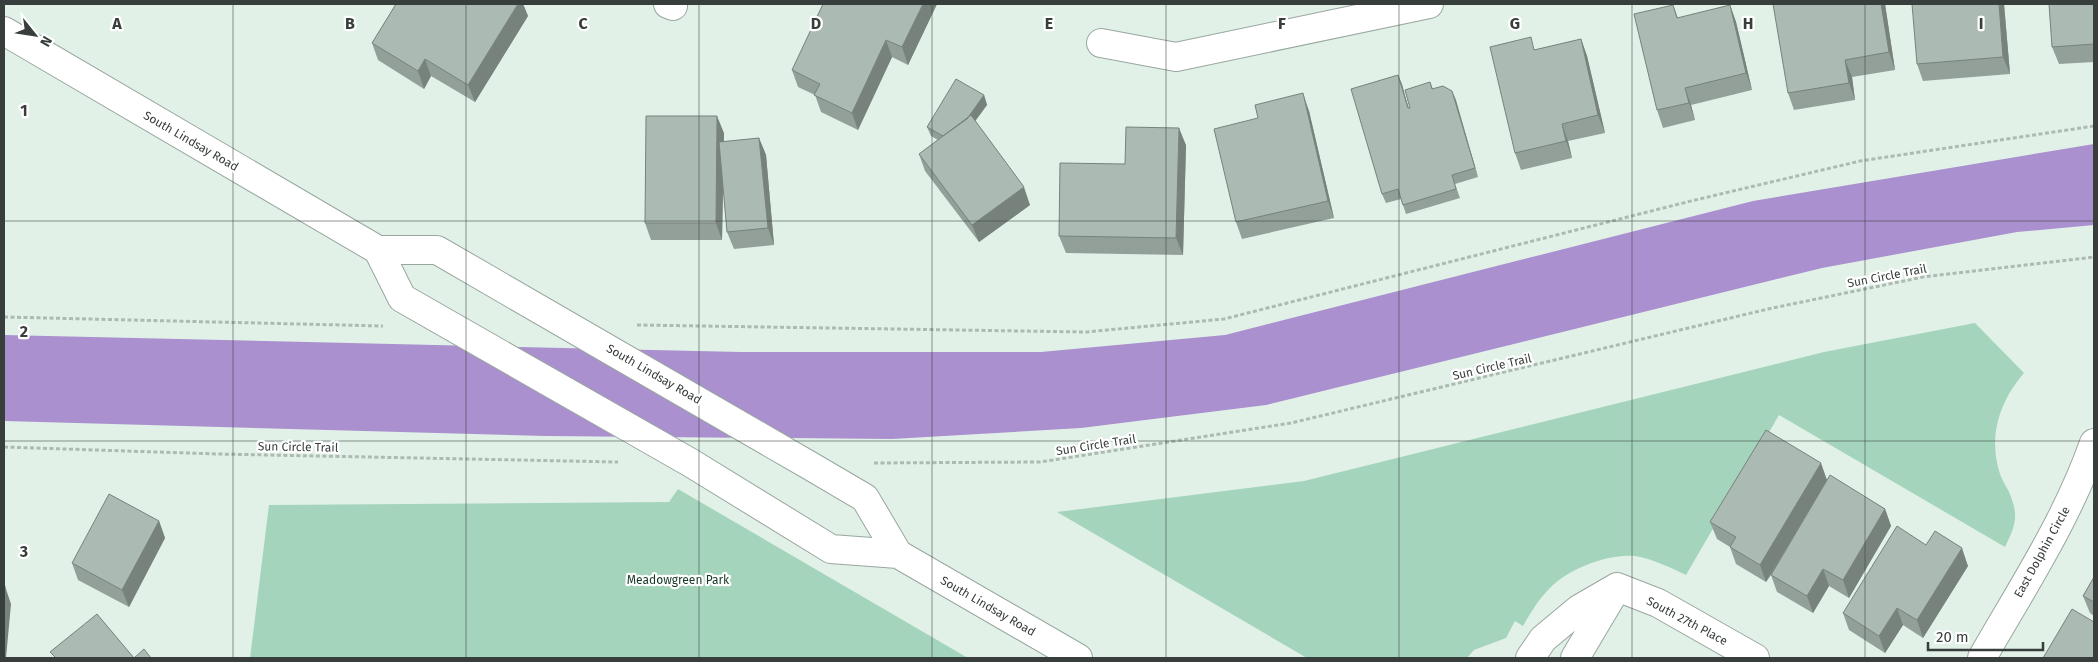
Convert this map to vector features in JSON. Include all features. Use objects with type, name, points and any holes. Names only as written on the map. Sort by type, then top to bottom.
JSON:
[{"type":"main road","points":[[1101,43],[1176,57],[1428,4]]},
{"type":"main road","name":"South Lindsay Road","points":[[4,32],[378,250],[437,250],[568,324],[865,498],[898,554]]},
{"type":"main road","name":"South Lindsay Road","points":[[378,250],[402,298],[691,463],[831,549],[898,554],[1078,658]]},
{"type":"main road","name":"East Dolphin Circle","points":[[1982,658],[2067,509],[2094,443]]},
{"type":"main road","points":[[1530,658],[1543,639],[1579,609],[1617,588]]},
{"type":"main road","points":[[1575,658],[1617,588]]},
{"type":"main road","name":"South 27th Place","points":[[1617,588],[1658,603],[1755,658]]},
{"type":"path","points":[[660,326],[1086,332],[1224,319],[1687,202],[1860,161],[2094,126]]},
{"type":"path","name":"Sun Circle Trail","points":[[890,463],[1040,462],[1291,423],[1768,309],[1923,277],[2094,257]]},
{"type":"path","points":[[4,317],[357,326]]},
{"type":"path","name":"Sun Circle Trail","points":[[4,446],[227,455],[593,461]]},
{"type":"green space","points":[[1975,323],[2024,373],[2015,384],[2002,408],[1996,433],[1995,447],[1997,460],[2001,476],[2012,500],[2015,514],[2014,526],[2005,547],[1779,415],[1686,575],[1655,561],[1635,556],[1613,557],[1589,564],[1557,581],[1535,606],[1523,626],[1515,621],[1506,638],[1474,650],[1467,658],[1307,658],[1057,512],[1304,481],[1824,352]]},
{"type":"green space","name":"Meadowgreen Park","points":[[678,489],[968,658],[250,658],[269,505],[669,502]]},
{"type":"shaded area","points":[[2094,144],[2094,225],[2017,232],[1822,268],[1266,405],[1081,428],[892,439],[546,436],[4,421],[4,335],[741,352],[1041,352],[1225,335],[1753,201]]},
{"type":"building","points":[[396,4],[518,4],[468,85],[425,59],[418,71],[372,43]]},
{"type":"building","points":[[823,4],[923,4],[902,47],[886,40],[852,113],[814,95],[820,84],[792,70]]},
{"type":"building","points":[[1773,4],[1881,4],[1889,52],[1845,60],[1849,83],[1788,93]]},
{"type":"building","points":[[1912,4],[1999,4],[2003,57],[1917,64]]},
{"type":"building","points":[[2049,4],[2094,4],[2094,44],[2052,47]]},
{"type":"building","points":[[1673,5],[1677,18],[1730,5],[1746,73],[1685,88],[1689,103],[1657,110],[1634,14]]},
{"type":"building","points":[[1531,37],[1534,50],[1581,39],[1598,115],[1562,124],[1566,141],[1515,153],[1490,47]]},
{"type":"building","points":[[1398,75],[1408,108],[1410,108],[1405,90],[1430,82],[1432,89],[1443,86],[1452,91],[1475,168],[1452,175],[1456,189],[1403,205],[1398,189],[1382,194],[1351,89]]},
{"type":"building","points":[[956,79],[984,95],[967,119],[943,136],[927,127]]},
{"type":"building","points":[[1303,93],[1328,201],[1236,222],[1214,129],[1258,118],[1255,105]]},
{"type":"building","points":[[971,115],[1024,187],[972,225],[919,154]]},
{"type":"building","points":[[646,116],[717,116],[716,223],[645,223]]},
{"type":"building","points":[[1126,127],[1179,128],[1176,238],[1059,236],[1060,163],[1125,164]]},
{"type":"building","points":[[759,138],[768,228],[727,232],[719,142]]},
{"type":"building","points":[[1766,430],[1821,463],[1760,565],[1730,547],[1736,537],[1710,522]]},
{"type":"building","points":[[1830,475],[1885,509],[1843,580],[1823,569],[1807,596],[1771,575]]},
{"type":"building","points":[[109,494],[159,521],[122,590],[72,563]]},
{"type":"building","points":[[1897,526],[1926,545],[1935,531],[1962,548],[1917,620],[1897,608],[1879,636],[1843,613]]},
{"type":"building","points":[[2094,577],[2094,602],[2083,596]]},
{"type":"building","points":[[2072,609],[2094,622],[2094,658],[2043,658]]},
{"type":"building","points":[[97,614],[134,658],[56,658],[50,652]]},
{"type":"building","points":[[144,649],[151,658],[134,658]]}]
